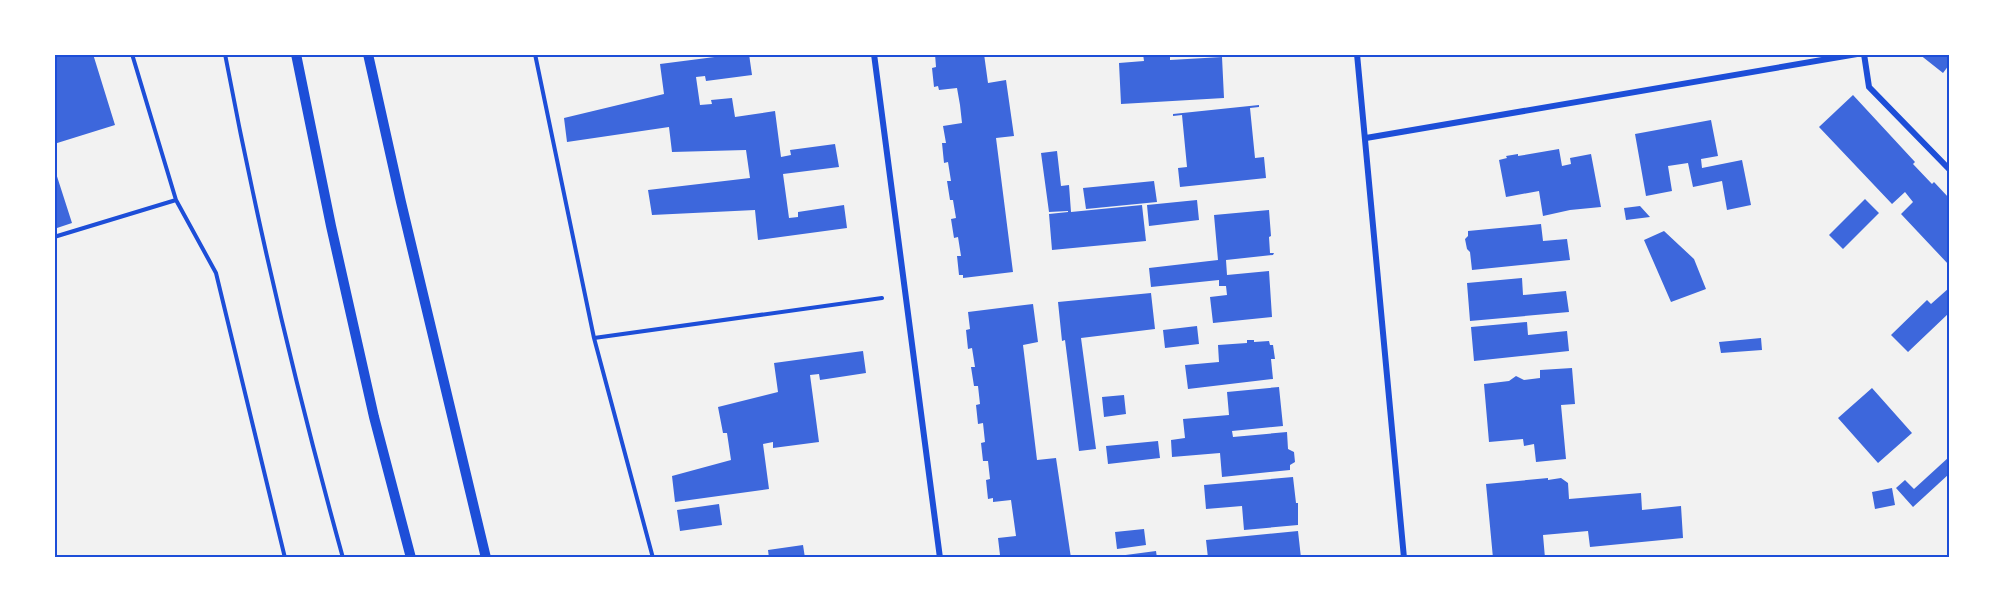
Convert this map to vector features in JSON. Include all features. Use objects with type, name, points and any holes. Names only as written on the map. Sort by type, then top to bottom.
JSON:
[{"type":"street","points":[[296,54],[331,226],[374,417],[411,558]]},
{"type":"street","points":[[368,54],[486,558]]},
{"type":"street","points":[[874,54],[940,558]]},
{"type":"street","points":[[1357,54],[1404,558]]},
{"type":"street","points":[[1366,138],[1857,54]]},
{"type":"street","points":[[1864,54],[1869,87],[1949,169]]},
{"type":"path","points":[[132,54],[176,200],[216,273],[285,558]]},
{"type":"path","points":[[225,54],[247,168],[298,387],[344,558]]},
{"type":"path","points":[[535,54],[594,338],[653,558]]},
{"type":"path","points":[[54,237],[176,200]]},
{"type":"path","points":[[594,338],[906,295]]},
{"type":"building","points":[[54,54],[93,54],[115,125],[54,144]]},
{"type":"building","points":[[749,54],[752,75],[706,81],[705,76],[696,77],[700,105],[712,104],[711,100],[732,98],[735,117],[775,111],[781,157],[791,155],[790,150],[835,144],[839,167],[783,174],[789,218],[798,217],[798,212],[844,205],[847,228],[758,240],[755,210],[652,215],[648,190],[750,178],[746,150],[672,152],[669,127],[567,142],[564,118],[664,94],[660,64]]},
{"type":"building","points":[[935,54],[984,54],[988,83],[1006,80],[1014,136],[996,138],[1013,272],[963,278],[963,275],[959,275],[957,256],[961,256],[958,237],[954,238],[951,219],[956,218],[953,200],[950,200],[947,181],[951,181],[948,162],[944,163],[942,143],[946,143],[943,126],[962,123],[957,88],[939,90],[938,86],[934,87],[932,68],[936,67]]},
{"type":"building","points":[[1143,54],[1170,54],[1170,60],[1222,57],[1224,98],[1121,104],[1119,63],[1144,61]]},
{"type":"building","points":[[1919,54],[1949,54],[1949,65],[1943,73]]},
{"type":"building","points":[[1853,95],[1915,162],[1913,164],[1949,198],[1949,265],[1901,214],[1913,202],[1905,192],[1892,204],[1819,127]]},
{"type":"building","points":[[1259,105],[1259,107],[1250,108],[1255,158],[1264,157],[1266,178],[1180,187],[1178,168],[1187,167],[1182,115],[1173,116],[1173,114]]},
{"type":"building","points":[[1711,120],[1718,156],[1701,159],[1702,168],[1742,160],[1751,205],[1727,210],[1722,181],[1693,187],[1688,163],[1668,166],[1672,191],[1646,196],[1635,134]]},
{"type":"building","points":[[1559,149],[1562,166],[1571,164],[1570,158],[1591,154],[1601,207],[1543,216],[1539,191],[1506,197],[1499,160],[1507,158],[1506,156]]},
{"type":"building","points":[[1057,151],[1061,186],[1069,185],[1071,212],[1142,205],[1146,241],[1052,250],[1049,214],[1068,211],[1049,212],[1041,153]]},
{"type":"building","points":[[54,167],[72,223],[54,229]]},
{"type":"building","points":[[1154,181],[1157,202],[1086,209],[1083,188]]},
{"type":"building","points":[[1865,199],[1879,213],[1843,249],[1829,235]]},
{"type":"building","points":[[1197,200],[1199,220],[1149,226],[1147,205]]},
{"type":"building","points":[[1640,206],[1650,217],[1626,220],[1624,208]]},
{"type":"building","points":[[1269,210],[1270,253],[1274,253],[1273,255],[1226,260],[1227,275],[1269,271],[1272,317],[1213,323],[1210,297],[1227,295],[1226,286],[1219,286],[1219,280],[1151,287],[1149,268],[1218,260],[1214,215]]},
{"type":"building","points":[[1541,224],[1543,241],[1567,239],[1570,260],[1472,270],[1470,252],[1465,239],[1468,231]]},
{"type":"building","points":[[1664,231],[1694,259],[1706,289],[1671,302],[1644,240]]},
{"type":"building","points":[[1522,278],[1523,295],[1566,291],[1569,312],[1470,321],[1467,283]]},
{"type":"building","points":[[1949,288],[1949,313],[1908,352],[1891,335],[1927,300],[1931,304]]},
{"type":"building","points":[[1151,293],[1155,329],[1081,338],[1096,449],[1079,451],[1058,302]]},
{"type":"building","points":[[1033,304],[1038,342],[1023,345],[1037,460],[1056,458],[1071,558],[996,558],[1000,555],[998,538],[1016,536],[1011,500],[993,502],[993,498],[988,499],[986,480],[990,479],[988,461],[983,461],[981,443],[985,442],[983,423],[978,424],[976,405],[980,404],[978,386],[974,386],[971,367],[975,367],[972,348],[968,349],[966,330],[970,329],[968,312]]},
{"type":"building","points":[[1527,322],[1528,335],[1567,331],[1569,351],[1474,361],[1471,327]]},
{"type":"building","points":[[1197,326],[1199,344],[1165,348],[1163,330]]},
{"type":"building","points":[[1761,338],[1762,350],[1721,353],[1719,342]]},
{"type":"building","points":[[1247,340],[1269,341],[1270,345],[1273,345],[1275,359],[1271,359],[1273,379],[1188,389],[1185,365],[1219,362],[1218,345],[1247,343]]},
{"type":"building","points":[[863,351],[866,373],[820,380],[819,374],[810,375],[819,442],[773,448],[773,442],[763,444],[769,489],[675,502],[672,476],[731,460],[727,433],[723,433],[718,407],[778,392],[774,363]]},
{"type":"building","points":[[1572,368],[1575,404],[1561,405],[1566,459],[1536,462],[1534,444],[1524,446],[1523,439],[1489,442],[1484,384],[1509,381],[1516,376],[1524,380],[1540,378],[1540,370]]},
{"type":"building","points":[[1279,387],[1283,426],[1232,431],[1233,437],[1287,432],[1288,449],[1294,452],[1295,462],[1290,465],[1290,470],[1222,477],[1220,453],[1172,457],[1171,440],[1185,438],[1183,419],[1229,415],[1227,392]]},
{"type":"building","points":[[1872,388],[1912,433],[1878,463],[1838,418]]},
{"type":"building","points":[[1124,395],[1126,414],[1104,417],[1102,397]]},
{"type":"building","points":[[1158,441],[1160,458],[1108,464],[1106,446]]},
{"type":"building","points":[[1949,457],[1949,474],[1913,507],[1896,488],[1905,480],[1914,489]]},
{"type":"building","points":[[1293,477],[1296,503],[1298,503],[1298,525],[1244,530],[1242,506],[1206,509],[1204,485]]},
{"type":"building","points":[[1548,478],[1548,480],[1561,478],[1568,483],[1569,499],[1641,493],[1642,510],[1681,506],[1683,538],[1590,547],[1588,531],[1543,535],[1545,558],[1493,558],[1486,484]]},
{"type":"building","points":[[1892,488],[1895,505],[1875,509],[1872,492]]},
{"type":"building","points":[[719,504],[722,525],[680,531],[677,510]]},
{"type":"building","points":[[1144,529],[1146,545],[1117,549],[1115,532]]},
{"type":"building","points":[[1298,531],[1301,558],[1208,558],[1206,540]]},
{"type":"building","points":[[803,545],[805,558],[769,558],[768,550]]},
{"type":"building","points":[[1156,551],[1157,558],[1118,558],[1118,556]]}]
